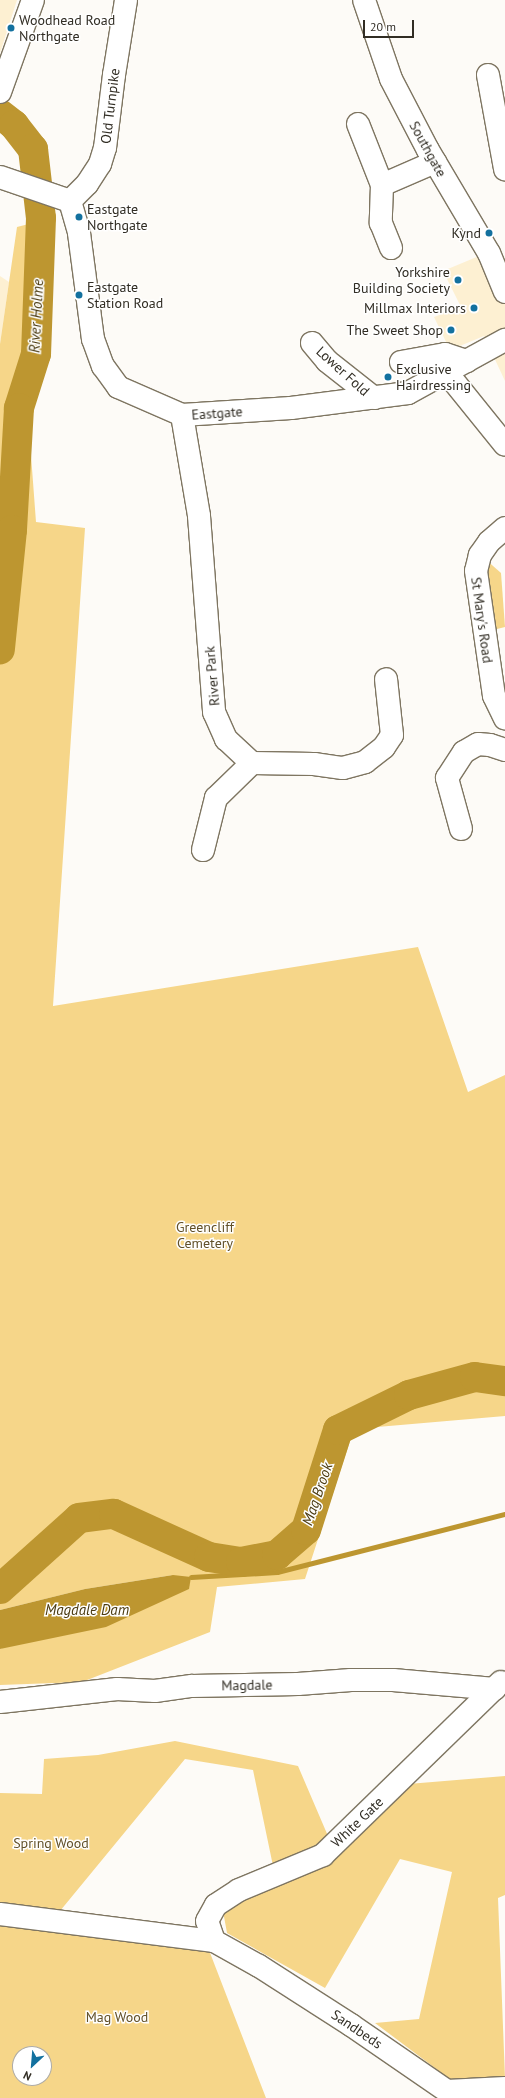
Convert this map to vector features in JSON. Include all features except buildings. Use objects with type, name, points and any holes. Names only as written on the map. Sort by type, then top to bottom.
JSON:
[{"type":"street","points":[[0,92],[33,0]]},
{"type":"street","name":"Old Turnpike","points":[[64,198],[87,184],[100,164],[106,148],[114,75],[126,0]]},
{"type":"street","name":"Southgate","points":[[364,0],[391,79],[435,162],[489,253],[504,284]]},
{"type":"street","points":[[488,75],[505,168]]},
{"type":"street","points":[[358,124],[382,185],[381,223],[391,248]]},
{"type":"street","points":[[382,185],[435,162]]},
{"type":"street","points":[[8,180],[64,198]]},
{"type":"street","name":"Eastgate","points":[[64,198],[79,233],[93,339],[103,366],[118,387],[182,416],[291,408],[408,393],[505,340]]},
{"type":"street","points":[[504,284],[505,260]]},
{"type":"street","name":"Lower Fold","points":[[312,343],[328,361],[374,398]]},
{"type":"street","points":[[401,362],[445,354],[467,361]]},
{"type":"street","points":[[447,373],[505,445]]},
{"type":"street","name":"River Park","points":[[182,416],[199,516],[214,712],[226,739],[252,763]]},
{"type":"street","name":"St Mary's Road","points":[[505,528],[489,542],[480,555],[476,571],[494,696],[505,719]]},
{"type":"street","points":[[203,850],[216,798],[252,763],[314,764],[343,768],[365,762],[384,747],[392,735],[386,679]]},
{"type":"street","points":[[461,829],[447,778],[464,752],[478,744],[490,745],[505,750]]},
{"type":"street","name":"Magdale","points":[[0,1702],[117,1689],[155,1691],[192,1686],[298,1684],[351,1680],[500,1684]]},
{"type":"street","name":"White Gate","points":[[214,1941],[207,1921],[216,1905],[239,1890],[323,1855],[500,1684]]},
{"type":"street","points":[[0,1914],[214,1941]]},
{"type":"street","name":"Sandbeds","points":[[214,1941],[259,1966],[350,2024],[447,2095],[505,2088]]},
{"type":"shaded area","points":[[0,0],[17,0],[0,53]]},
{"type":"shaded area","points":[[479,256],[505,286],[505,381],[484,336],[450,350],[434,317],[461,307],[443,271]]},
{"type":"shaded area","points":[[0,276],[9,282],[0,344]]},
{"type":"green space","name":"Greencliff Cemetery","points":[[52,218],[49,315],[29,428],[36,522],[85,528],[53,1006],[418,947],[468,1092],[505,1075],[505,1416],[354,1429],[305,1579],[217,1587],[210,1632],[82,1682],[0,1685],[0,1649],[173,1575],[85,1589],[0,1610],[0,344],[17,227]]},
{"type":"green space","points":[[484,558],[501,573],[505,627],[493,630]]},
{"type":"green space","name":"Spring Wood","points":[[175,1741],[298,1766],[328,1836],[384,1786],[505,1776],[505,1895],[498,1898],[505,2078],[451,2080],[375,2023],[419,2019],[452,1872],[400,1859],[325,1988],[227,1933],[223,1911],[277,1885],[253,1770],[185,1759],[60,1911],[0,1904],[0,1793],[42,1794],[44,1759],[98,1755]]},
{"type":"green space","name":"Mag Wood","points":[[0,1922],[207,1945],[266,2098],[0,2098]]},
{"type":"water","name":"Magdale Dam","points":[[173,1575],[191,1577],[189,1589],[106,1627],[0,1649],[0,1610],[85,1589]]},
{"type":"waterway","name":"River Holme","points":[[0,114],[14,125],[33,149],[41,218],[36,354],[19,408],[12,530],[0,649]]},
{"type":"waterway","name":"Mag Brook","points":[[0,1589],[79,1518],[114,1514],[209,1557],[241,1562],[277,1555],[306,1530],[338,1430],[409,1395],[475,1377],[505,1381]]},
{"type":"waterway","points":[[191,1577],[277,1572],[505,1514]]},
{"type":"waterway","points":[[241,1562],[241,1574]]},
{"type":"place","name":"Woodhead Road Northgate","points":[[11,28]]},
{"type":"place","name":"Eastgate Northgate","points":[[79,217]]},
{"type":"place","name":"Kynd","points":[[489,233]]},
{"type":"place","name":"Yorkshire Building Society","points":[[458,280]]},
{"type":"place","name":"Eastgate Station Road","points":[[79,295]]},
{"type":"place","name":"Millmax Interiors","points":[[474,308]]},
{"type":"place","name":"The Sweet Shop","points":[[451,330]]},
{"type":"place","name":"Exclusive Hairdressing","points":[[388,377]]}]
